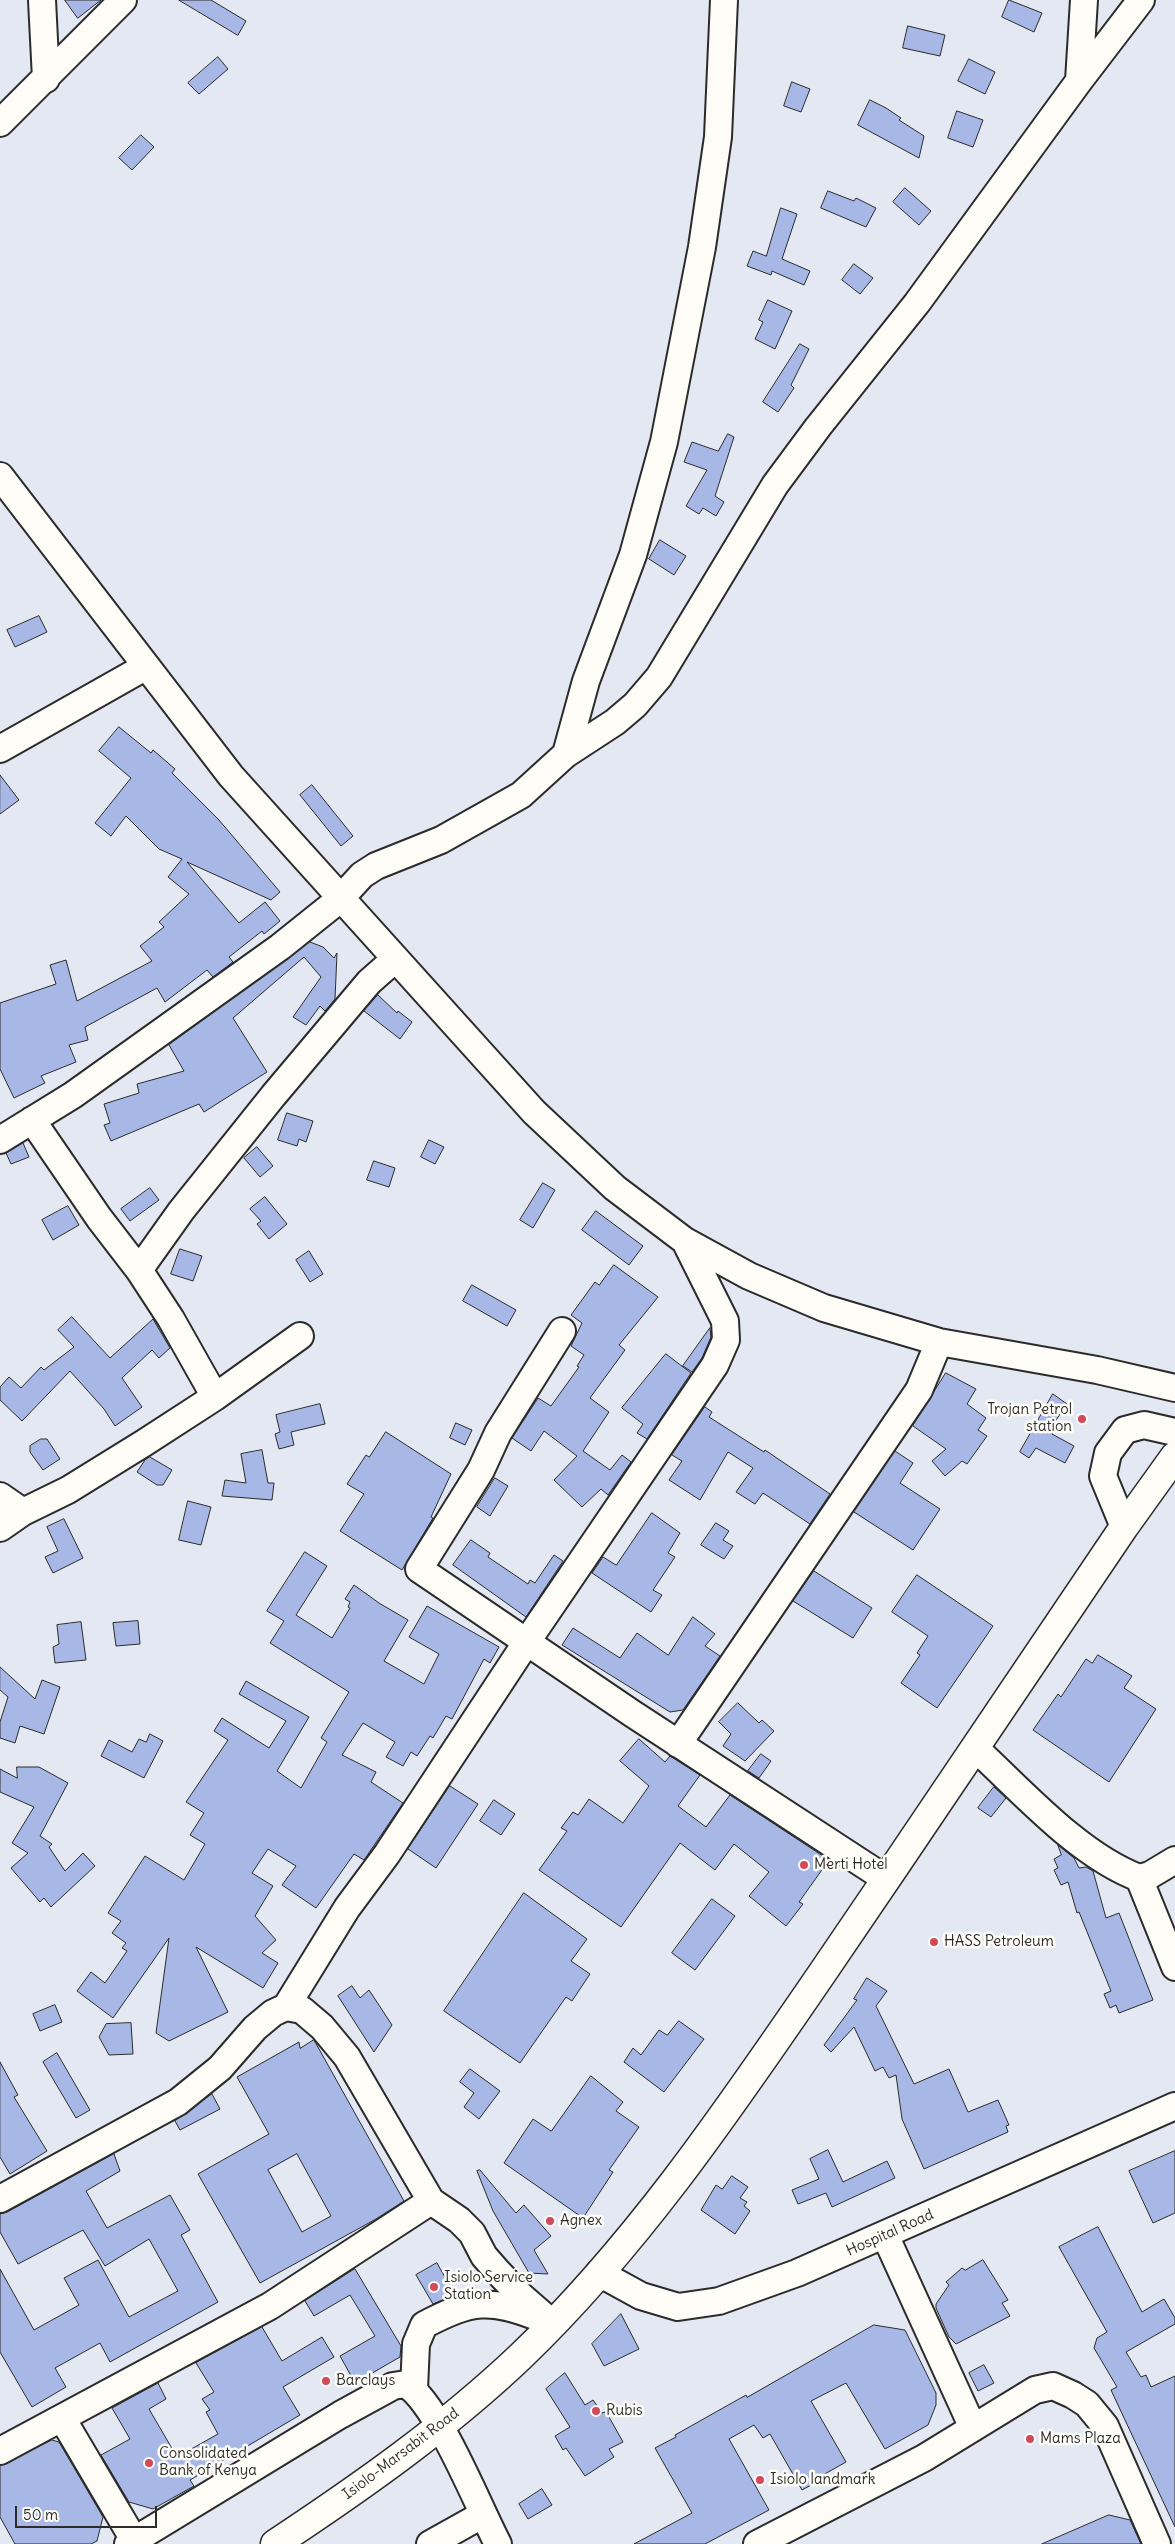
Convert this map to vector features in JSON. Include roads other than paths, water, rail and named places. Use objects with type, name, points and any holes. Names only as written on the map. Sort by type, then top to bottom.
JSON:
[{"type":"highway","name":"Isiolo-Marsabit Road","points":[[275,2544],[396,2462],[440,2428],[521,2356],[599,2273],[664,2194],[762,2061],[1124,1527],[1175,1456]]},
{"type":"street","points":[[42,0],[46,79]]},
{"type":"street","points":[[0,123],[123,0]]},
{"type":"street","points":[[566,754],[586,681],[636,547],[664,442],[688,329],[717,146],[722,78],[724,0]]},
{"type":"street","points":[[1079,81],[1084,0]]},
{"type":"street","points":[[0,1140],[98,1078],[280,947],[340,899],[362,875],[376,866],[442,840],[521,795],[566,754],[615,722],[635,705],[659,677],[775,484],[818,426],[916,303],[1141,0]]},
{"type":"street","points":[[0,476],[144,667],[231,776],[394,960],[534,1112],[615,1188],[684,1240],[749,1276],[824,1308],[939,1342],[1097,1370],[1175,1388]]},
{"type":"street","points":[[0,749],[144,667]]},
{"type":"street","points":[[139,1270],[182,1210],[273,1096],[369,982],[394,960]]},
{"type":"street","points":[[32,1120],[99,1218],[139,1270],[171,1319],[215,1397]]},
{"type":"street","points":[[286,2007],[347,1908],[386,1854],[526,1643],[715,1365],[726,1340],[725,1321],[684,1240]]},
{"type":"street","points":[[562,1331],[498,1433],[481,1470],[419,1568],[526,1643],[886,1879]]},
{"type":"street","points":[[0,1528],[23,1512],[68,1490],[215,1397],[300,1336]]},
{"type":"street","points":[[678,1744],[919,1390],[939,1342]]},
{"type":"street","points":[[1124,1527],[1103,1476],[1108,1453],[1125,1430],[1144,1425],[1175,1432]]},
{"type":"street","points":[[0,1496],[23,1512]]},
{"type":"street","points":[[975,1748],[1090,1852],[1110,1865],[1139,1878],[1150,1875],[1175,1860]]},
{"type":"street","points":[[1139,1878],[1175,1967]]},
{"type":"street","points":[[0,2199],[178,2102],[220,2068],[255,2028],[272,2013],[286,2007],[302,2010],[322,2027],[347,2057],[431,2201],[459,2220],[472,2233],[484,2256],[498,2272],[521,2296],[552,2323]]},
{"type":"street","name":"Hospital Road","points":[[599,2273],[641,2296],[678,2307],[719,2301],[797,2274],[1175,2106]]},
{"type":"street","points":[[0,2451],[270,2306],[431,2201]]},
{"type":"street","points":[[885,2235],[973,2428]]},
{"type":"street","points":[[414,2390],[416,2344],[424,2325],[452,2311],[468,2305],[515,2308],[552,2323]]},
{"type":"street","points":[[62,2418],[131,2542],[162,2535],[340,2416],[393,2386],[406,2384],[414,2390],[440,2428],[498,2544]]},
{"type":"street","points":[[767,2542],[924,2458],[1035,2390],[1053,2386],[1087,2404],[1105,2426],[1157,2544]]},
{"type":"street","points":[[430,2544],[482,2515]]},
{"type":"place","name":"Trojan Petrol station","points":[[1082,1419]]},
{"type":"place","name":"Merti Hotel","points":[[804,1865]]},
{"type":"place","name":"HASS Petroleum","points":[[934,1942]]},
{"type":"place","name":"Agnex","points":[[550,2221]]},
{"type":"place","name":"Isiolo Service Station","points":[[434,2287]]},
{"type":"place","name":"Barclays","points":[[326,2381]]},
{"type":"place","name":"Rubis","points":[[596,2411]]},
{"type":"place","name":"Mams Plaza","points":[[1030,2439]]},
{"type":"place","name":"Consolidated Bank of Kenya","points":[[149,2463]]},
{"type":"place","name":"Isiolo landmark","points":[[760,2480]]}]
